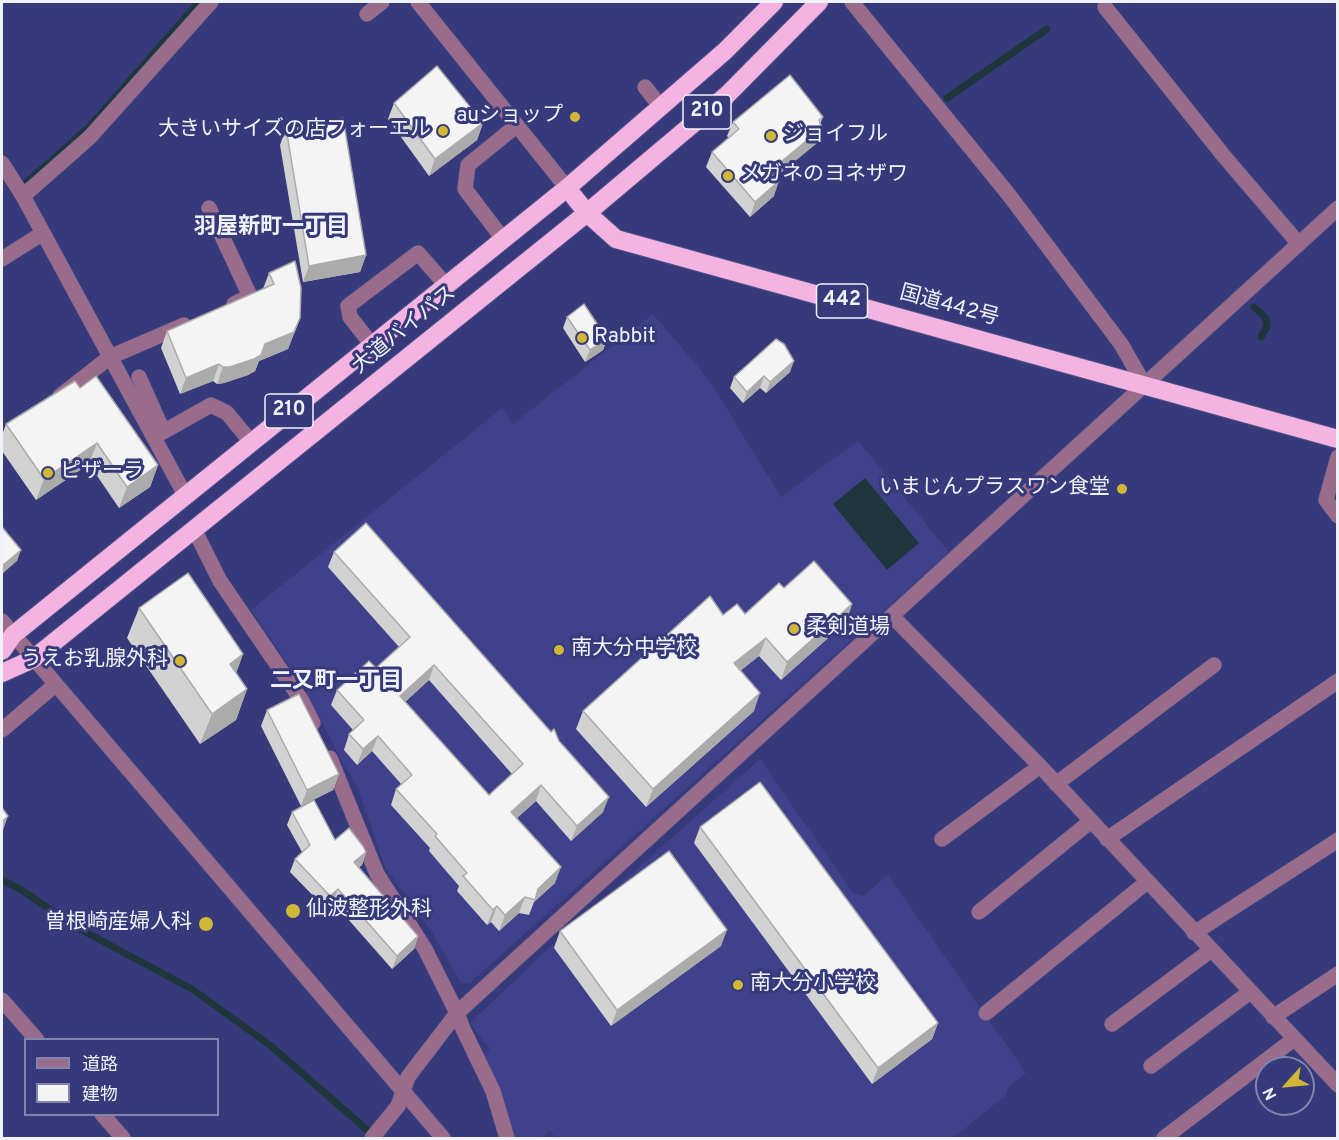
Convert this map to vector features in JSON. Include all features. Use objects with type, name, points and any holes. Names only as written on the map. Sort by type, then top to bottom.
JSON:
[{"type":"highway","name":"大道バイパス","points":[[2,651],[7,628],[185,495],[567,188],[725,51],[774,2]]},
{"type":"highway","name":"大道バイパス","points":[[2,673],[33,659],[587,213],[726,95],[819,2]]},
{"type":"highway","name":"国道442号","points":[[567,188],[587,213],[616,239],[1338,439]]},
{"type":"street","points":[[23,196],[90,137],[211,2]]},
{"type":"street","points":[[368,14],[382,2]]},
{"type":"street","points":[[418,2],[567,188]]},
{"type":"street","points":[[852,2],[1009,195],[1121,344],[1144,384]]},
{"type":"street","points":[[1105,7],[1223,155],[1299,243]]},
{"type":"street","points":[[645,87],[661,106]]},
{"type":"street","points":[[503,239],[465,189],[468,165],[516,126]]},
{"type":"street","points":[[2,163],[23,196],[110,357],[158,434]]},
{"type":"street","points":[[209,208],[250,297],[218,310]]},
{"type":"street","points":[[372,1138],[398,1106],[408,1077],[457,1013],[1338,208]]},
{"type":"street","points":[[2,259],[43,233]]},
{"type":"street","points":[[372,345],[350,317],[348,306],[418,253],[446,285]]},
{"type":"street","points":[[45,406],[110,357],[196,320]]},
{"type":"street","points":[[139,377],[158,434],[185,495]]},
{"type":"street","points":[[158,434],[211,405],[227,413],[251,441]]},
{"type":"street","points":[[1338,457],[1326,500],[1338,516]]},
{"type":"street","points":[[194,529],[220,581],[302,701],[340,778],[367,854],[377,874],[433,963],[457,1013],[493,1091],[507,1138]]},
{"type":"street","points":[[892,616],[1040,766],[1338,1085]]},
{"type":"street","points":[[7,628],[443,1138]]},
{"type":"street","points":[[1056,784],[1214,664]]},
{"type":"street","points":[[1107,839],[1338,681]]},
{"type":"street","points":[[2,730],[55,685]]},
{"type":"street","points":[[942,839],[1040,766]]},
{"type":"street","points":[[979,912],[1091,821]]},
{"type":"street","points":[[1194,933],[1338,840]]},
{"type":"street","points":[[986,1013],[1147,882]]},
{"type":"street","points":[[1112,1024],[1210,950]]},
{"type":"street","points":[[1274,1017],[1338,974]]},
{"type":"street","points":[[1150,1066],[1250,992]]},
{"type":"street","points":[[2,1000],[35,1038]]},
{"type":"street","points":[[1164,1138],[1294,1039]]},
{"type":"street","points":[[104,1116],[123,1138]]},
{"type":"shaded area","name":"南大分中学校","points":[[653,314],[709,380],[781,497],[858,441],[949,552],[470,983],[461,983],[432,932],[385,867],[358,788],[305,689],[251,610],[502,408],[513,424]]},
{"type":"shaded area","points":[[865,478],[919,543],[887,570],[833,504]]},
{"type":"shaded area","name":"南大分小学校","points":[[760,759],[853,893],[863,896],[888,875],[1026,1073],[1008,1087],[1006,1095],[953,1138],[556,1138],[550,1131],[541,1138],[511,1138],[480,1056],[490,1050],[470,1023],[550,947]]},
{"type":"building","points":[[437,66],[483,123],[435,159],[394,103]]},
{"type":"building","points":[[790,75],[823,117],[819,120],[822,128],[770,171],[779,181],[755,202],[712,152],[739,129],[733,122]]},
{"type":"building","points":[[343,118],[366,255],[309,266],[286,128]]},
{"type":"building","points":[[295,261],[301,288],[300,318],[294,332],[265,344],[261,355],[254,359],[230,367],[223,367],[219,364],[186,378],[167,331],[274,284],[269,273]]},
{"type":"building","points":[[584,304],[607,339],[590,350],[567,317]]},
{"type":"building","points":[[776,339],[784,344],[794,361],[770,382],[764,376],[747,392],[734,377]]},
{"type":"building","points":[[96,376],[158,465],[127,487],[97,443],[44,479],[6,424],[75,381],[80,388]]},
{"type":"building","points":[[366,523],[551,732],[554,729],[559,741],[609,797],[577,826],[541,785],[511,812],[561,867],[538,889],[535,900],[525,897],[505,915],[497,906],[493,910],[463,876],[467,873],[435,836],[437,834],[396,789],[412,775],[378,736],[363,749],[349,734],[364,720],[337,690],[369,661],[376,668],[410,637],[334,552]],"holes":[[[434,665],[523,764],[489,795],[400,696]]]},
{"type":"building","points":[[2,527],[21,550],[2,566]]},
{"type":"building","points":[[814,561],[852,604],[787,662],[766,638],[734,663],[760,693],[653,789],[583,711],[710,596],[723,615],[737,604],[745,614],[779,583],[784,588]]},
{"type":"building","points":[[188,573],[243,654],[230,664],[247,689],[212,714],[139,608]]},
{"type":"building","points":[[299,694],[339,774],[307,790],[267,710]]},
{"type":"building","points":[[760,782],[938,1023],[878,1068],[700,827]]},
{"type":"building","points":[[314,800],[335,840],[349,828],[363,846],[366,852],[354,862],[418,936],[397,956],[338,889],[330,896],[295,859],[310,845],[292,812]]},
{"type":"building","points":[[2,808],[8,816],[2,822]]},
{"type":"building","points":[[669,851],[727,930],[617,1010],[560,931]]},
{"type":"waterway","points":[[27,182],[89,127],[199,2]]},
{"type":"waterway","points":[[947,98],[1047,29]]},
{"type":"waterway","points":[[1254,307],[1265,317],[1267,326],[1261,337]]},
{"type":"waterway","points":[[2,880],[20,889],[76,927],[192,989],[271,1046],[366,1129]]},
{"type":"place","name":"auショップ","points":[[575,117]]},
{"type":"place","name":"大きいサイズの店フォーエル","points":[[443,131]]},
{"type":"place","name":"ジョイフル","points":[[771,136]]},
{"type":"place","name":"メガネのヨネザワ","points":[[728,176]]},
{"type":"place","name":"Rabbit","points":[[582,338]]},
{"type":"place","name":"ピザーラ","points":[[48,473]]},
{"type":"place","name":"いまじんプラスワン食堂","points":[[1122,489]]},
{"type":"place","name":"柔剣道場","points":[[794,629]]},
{"type":"place","name":"南大分中学校","points":[[559,650]]},
{"type":"place","name":"うえお乳腺外科","points":[[180,661]]},
{"type":"place","name":"仙波整形外科","points":[[293,911]]},
{"type":"place","name":"曽根崎産婦人科","points":[[206,924]]},
{"type":"place","name":"南大分小学校","points":[[738,985]]},
{"type":"district","name":"羽屋新町一丁目","points":[[271,229]]},
{"type":"district","name":"二又町一丁目","points":[[336,683]]}]
